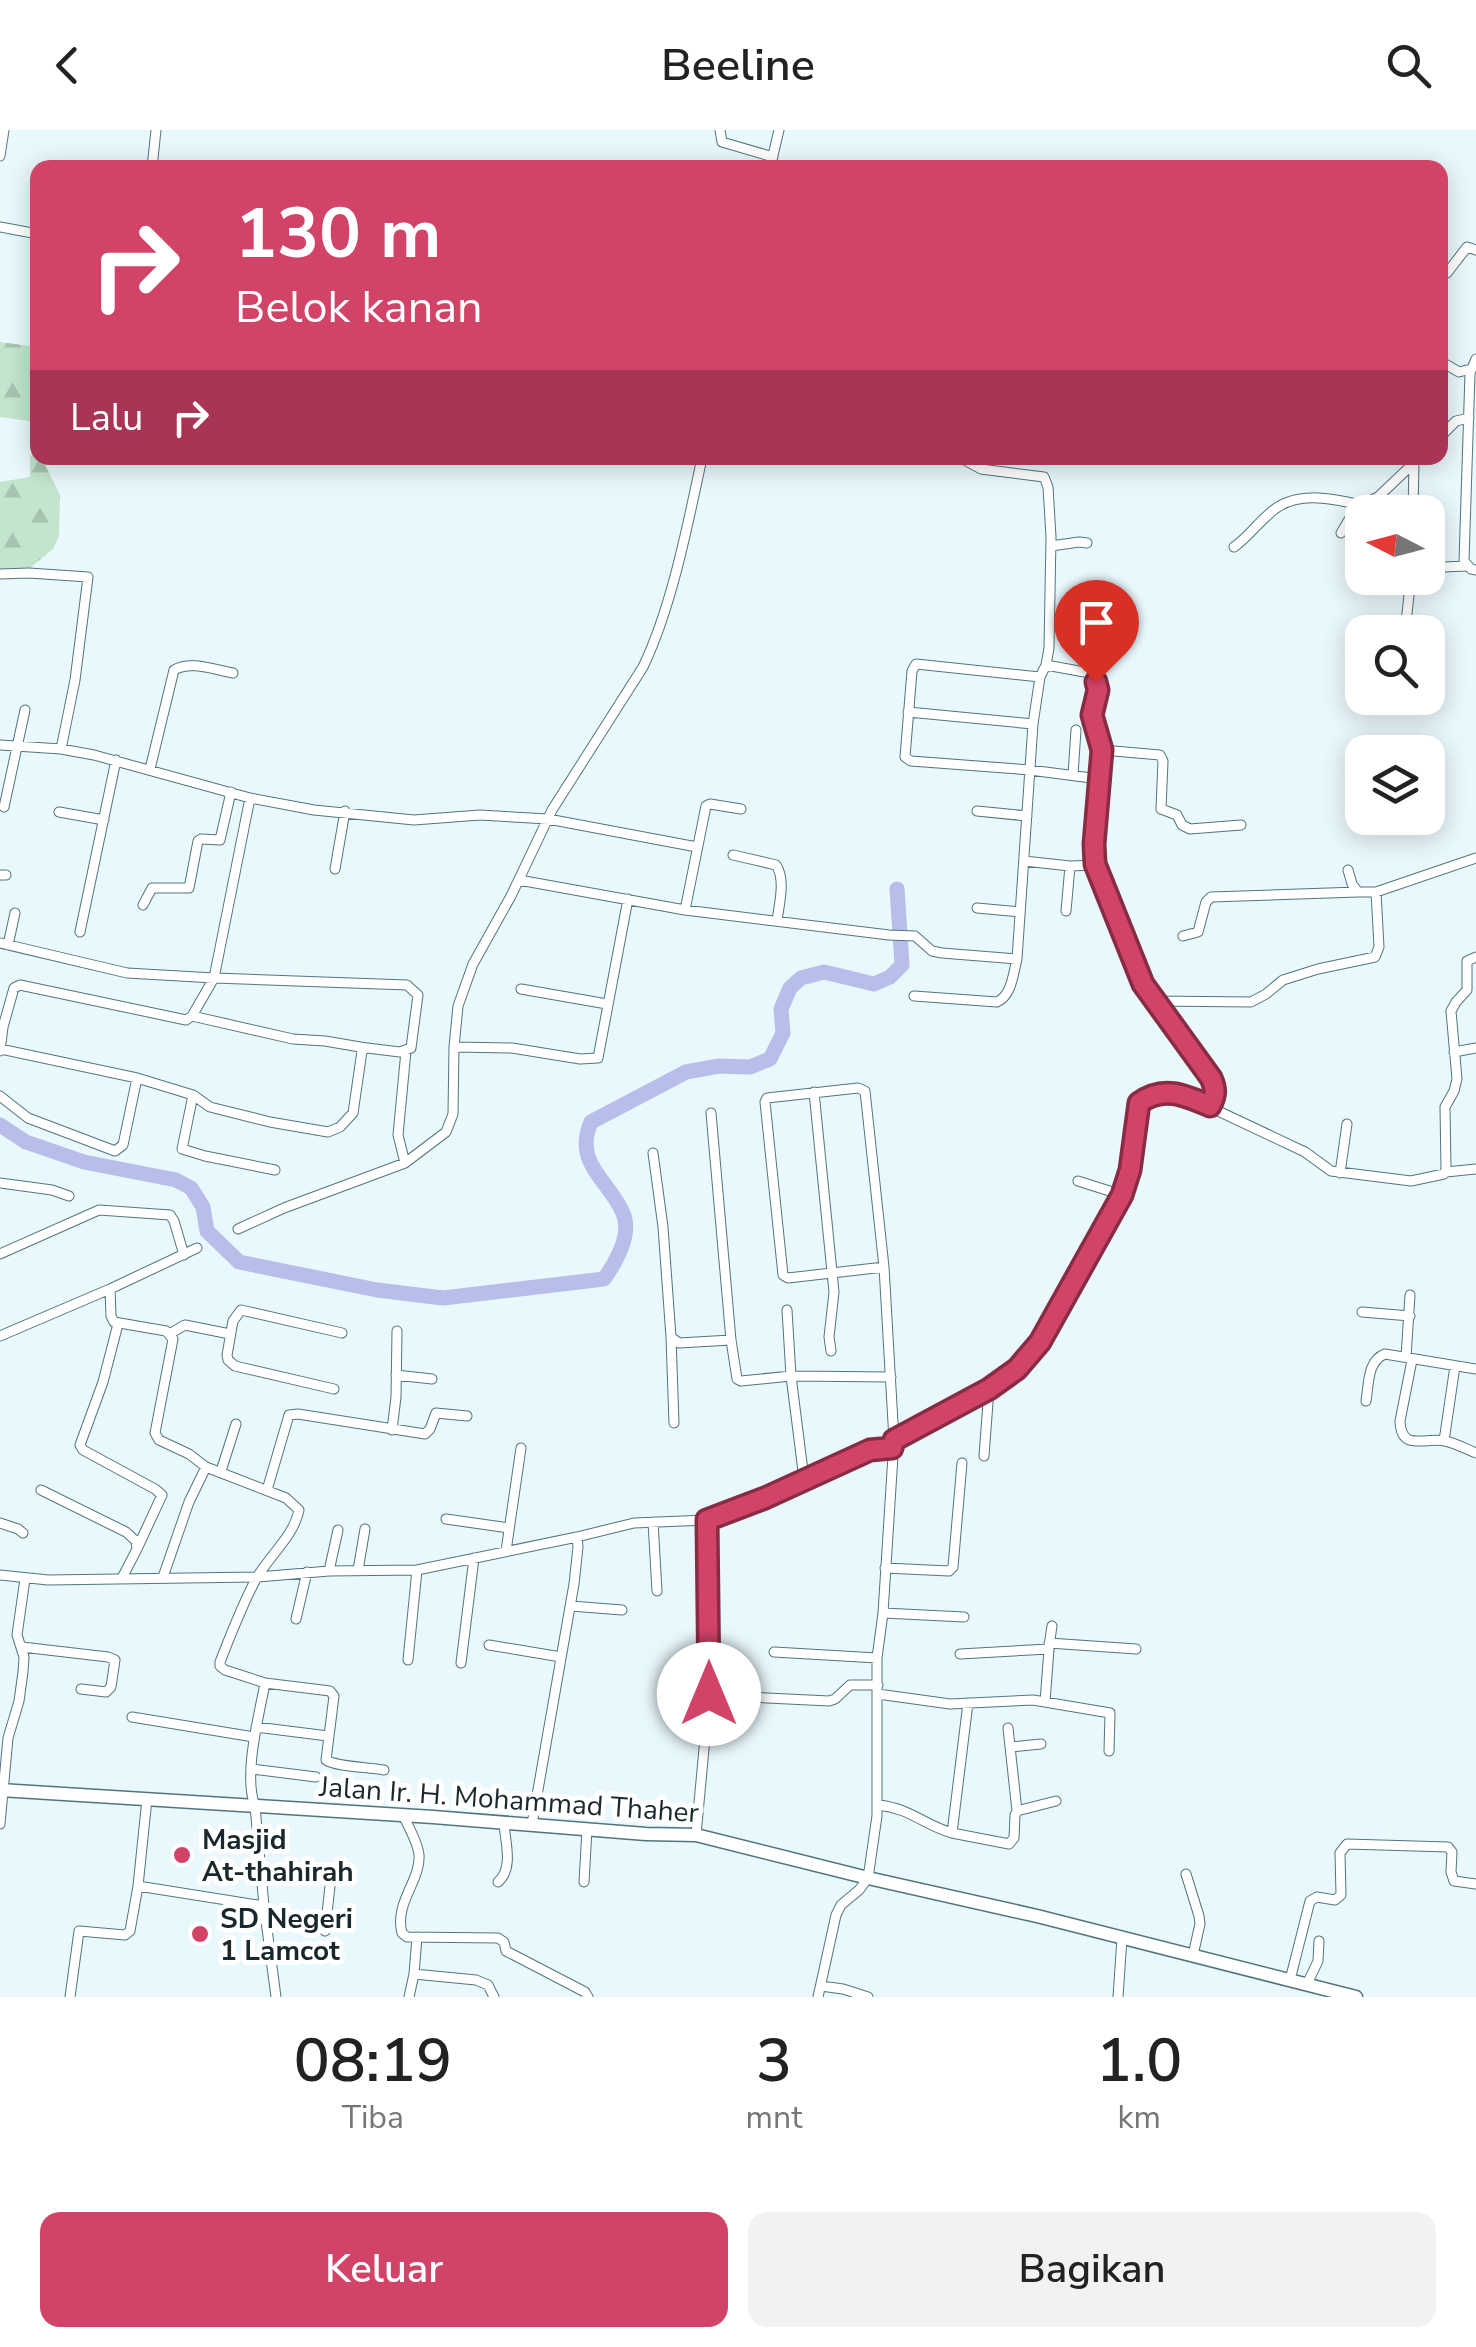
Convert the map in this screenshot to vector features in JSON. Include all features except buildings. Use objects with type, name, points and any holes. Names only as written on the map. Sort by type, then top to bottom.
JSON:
[{"type":"main road","name":"Jalan Ir. H. Mohammad Thaher","points":[[2,1790],[646,1834],[696,1834],[1356,1997]]},
{"type":"street","points":[[0,156],[4,130]]},
{"type":"street","points":[[153,160],[156,130]]},
{"type":"street","points":[[720,130],[722,142],[767,160]]},
{"type":"street","points":[[772,160],[779,130]]},
{"type":"street","points":[[0,227],[30,233]]},
{"type":"street","points":[[1448,272],[1467,246],[1476,250]]},
{"type":"street","points":[[1448,366],[1459,372],[1472,367],[1464,561],[1471,568]]},
{"type":"street","points":[[1448,430],[1469,418]]},
{"type":"street","points":[[238,1228],[406,1163],[446,1132],[451,1123],[454,1048],[463,987],[548,819],[652,648],[700,465]]},
{"type":"street","points":[[914,996],[998,1002],[1010,989],[1017,959],[1033,724],[1049,648],[1048,487],[1044,477],[974,465]]},
{"type":"street","points":[[1380,495],[1411,465]]},
{"type":"street","points":[[1415,495],[1416,465]]},
{"type":"street","points":[[1234,546],[1250,535],[1271,511],[1294,500],[1327,498],[1345,502]]},
{"type":"street","points":[[1341,533],[1345,525]]},
{"type":"street","points":[[1051,542],[1086,543]]},
{"type":"street","points":[[1445,568],[1471,568]]},
{"type":"street","points":[[0,574],[88,577],[75,680],[61,749]]},
{"type":"street","points":[[1040,677],[916,664],[908,712],[907,760],[1099,779]]},
{"type":"street","points":[[1046,664],[1094,676],[1098,690],[1092,715],[1102,750],[1095,864],[1143,984],[1216,1087],[1210,1106]]},
{"type":"street","points":[[150,769],[174,670],[186,665],[233,674]]},
{"type":"street","points":[[4,807],[25,710]]},
{"type":"street","points":[[908,712],[1033,724]]},
{"type":"street","points":[[1073,775],[1076,730]]},
{"type":"street","points":[[0,745],[61,749],[116,760],[250,798],[314,810],[426,820],[480,815],[548,819],[698,847]]},
{"type":"street","points":[[1102,750],[1160,755],[1161,810],[1178,816],[1182,825],[1190,829],[1241,825]]},
{"type":"street","points":[[80,932],[116,760]]},
{"type":"street","points":[[144,905],[152,888],[189,888],[197,844],[201,839],[220,840],[231,792]]},
{"type":"street","points":[[250,798],[214,978],[190,1020],[20,985],[14,988],[2,1027],[0,1050],[137,1078],[193,1095],[210,1106],[328,1132],[340,1127],[354,1113],[360,1058],[367,1048]]},
{"type":"street","points":[[685,910],[708,805],[741,809]]},
{"type":"street","points":[[335,869],[345,811]]},
{"type":"street","points":[[59,812],[104,820]]},
{"type":"street","points":[[977,812],[1026,816]]},
{"type":"street","points":[[733,855],[779,868],[777,922]]},
{"type":"street","points":[[1183,936],[1198,932],[1211,897],[1376,892],[1476,858]]},
{"type":"street","points":[[1024,861],[1070,866],[1095,864]]},
{"type":"street","points":[[1066,911],[1070,866]]},
{"type":"street","points":[[1348,870],[1358,892]]},
{"type":"street","points":[[519,880],[685,910],[910,935],[932,951],[1017,959]]},
{"type":"street","points":[[1156,1001],[1251,1002],[1283,980],[1375,956],[1379,947],[1376,892]]},
{"type":"street","points":[[454,1048],[512,1048],[598,1058],[628,900]]},
{"type":"street","points":[[977,908],[1020,912]]},
{"type":"street","points":[[15,913],[4,944],[127,974],[410,986],[418,995],[412,1044],[406,1052],[398,1135],[406,1163]]},
{"type":"street","points":[[1446,1172],[1445,1107],[1457,1079],[1451,1011],[1467,990],[1466,960],[1476,957]]},
{"type":"street","points":[[521,989],[608,1004]]},
{"type":"street","points":[[192,1016],[293,1040],[406,1052]]},
{"type":"street","points":[[1454,1052],[1476,1048]]},
{"type":"street","points":[[0,1096],[28,1118],[116,1151],[123,1145],[137,1078]]},
{"type":"street","points":[[868,1997],[844,1989],[819,1991],[836,1915],[868,1878],[878,1805],[877,1658],[893,1444],[884,1267],[865,1091],[858,1088],[814,1092],[766,1100],[783,1275],[788,1278],[884,1267]]},
{"type":"street","points":[[814,1092],[834,1292],[831,1351]]},
{"type":"street","points":[[0,1574],[25,1578],[258,1577],[417,1570],[634,1523],[707,1520],[870,1450],[893,1444],[989,1389],[1017,1369],[1040,1342],[1122,1195],[1130,1170],[1139,1103],[1164,1092],[1182,1094],[1210,1106],[1306,1152],[1328,1170],[1340,1173],[1411,1181],[1476,1168]]},
{"type":"street","points":[[193,1095],[182,1149],[275,1170]]},
{"type":"street","points":[[711,1113],[738,1380],[791,1376],[891,1378]]},
{"type":"street","points":[[1340,1173],[1348,1124]]},
{"type":"street","points":[[653,1152],[672,1337],[674,1423]]},
{"type":"street","points":[[1078,1181],[1122,1195]]},
{"type":"street","points":[[0,1183],[68,1196]]},
{"type":"street","points":[[0,1254],[89,1214],[108,1210],[170,1215],[184,1254]]},
{"type":"street","points":[[0,1336],[198,1248]]},
{"type":"street","points":[[110,1289],[112,1319],[118,1324],[171,1334]]},
{"type":"street","points":[[1410,1295],[1409,1358],[1400,1430],[1410,1441],[1444,1441],[1476,1454]]},
{"type":"street","points":[[334,1389],[231,1364],[227,1356],[230,1334],[237,1313],[246,1310],[342,1332]]},
{"type":"street","points":[[788,1310],[791,1376],[804,1480]]},
{"type":"street","points":[[1362,1312],[1410,1316]]},
{"type":"street","points":[[118,1324],[104,1382],[80,1446],[162,1495],[122,1578]]},
{"type":"street","points":[[171,1334],[185,1325],[230,1334]]},
{"type":"street","points":[[392,1430],[397,1331]]},
{"type":"street","points":[[171,1334],[173,1344],[156,1437],[206,1466],[286,1498],[299,1510],[292,1528],[258,1577],[220,1666],[266,1684],[333,1692],[325,1755],[328,1763],[384,1770]]},
{"type":"street","points":[[672,1337],[678,1344],[731,1340]]},
{"type":"street","points":[[1366,1401],[1373,1363],[1385,1354],[1476,1369]]},
{"type":"street","points":[[1444,1441],[1455,1366]]},
{"type":"street","points":[[396,1375],[432,1380]]},
{"type":"street","points":[[984,1456],[989,1389]]},
{"type":"street","points":[[267,1490],[289,1415],[425,1434],[436,1412],[466,1416]]},
{"type":"street","points":[[221,1471],[236,1424]]},
{"type":"street","points":[[506,1552],[521,1448]]},
{"type":"street","points":[[885,1568],[953,1568],[962,1463]]},
{"type":"street","points":[[163,1577],[206,1466]]},
{"type":"street","points":[[41,1490],[126,1532],[137,1549]]},
{"type":"street","points":[[446,1519],[509,1528]]},
{"type":"street","points":[[696,1834],[709,1694],[707,1520]]},
{"type":"street","points":[[654,1522],[657,1591]]},
{"type":"street","points":[[0,1524],[23,1532]]},
{"type":"street","points":[[358,1570],[366,1529]]},
{"type":"street","points":[[329,1571],[338,1530]]},
{"type":"street","points":[[532,1824],[562,1658],[577,1537]]},
{"type":"street","points":[[461,1663],[474,1558]]},
{"type":"street","points":[[408,1660],[417,1570]]},
{"type":"street","points":[[296,1619],[307,1572]]},
{"type":"street","points":[[0,1824],[8,1738],[23,1672],[22,1646],[17,1635],[25,1578]]},
{"type":"street","points":[[570,1606],[622,1610]]},
{"type":"street","points":[[883,1613],[964,1617]]},
{"type":"street","points":[[1046,1702],[1052,1626]]},
{"type":"street","points":[[489,1644],[562,1658]]},
{"type":"street","points":[[22,1646],[115,1660],[112,1687],[106,1692],[82,1689]]},
{"type":"street","points":[[960,1654],[1049,1646],[1136,1649]]},
{"type":"street","points":[[774,1652],[877,1658]]},
{"type":"street","points":[[266,1684],[255,1732],[251,1795],[276,1997]]},
{"type":"street","points":[[709,1694],[829,1701],[850,1686],[950,1704],[1033,1700],[1110,1713],[1109,1751]]},
{"type":"street","points":[[952,1834],[968,1703]]},
{"type":"street","points":[[132,1717],[255,1732],[328,1736]]},
{"type":"street","points":[[878,1805],[903,1810],[952,1834],[1011,1843],[1018,1811],[1008,1728]]},
{"type":"street","points":[[1010,1747],[1041,1744]]},
{"type":"street","points":[[252,1770],[316,1777]]},
{"type":"street","points":[[70,1997],[80,1931],[128,1934],[148,1799]]},
{"type":"street","points":[[1018,1811],[1056,1801]]},
{"type":"street","points":[[404,1817],[419,1855],[402,1909],[400,1929],[408,1937],[498,1938],[504,1942],[506,1951],[588,1997]]},
{"type":"street","points":[[498,1882],[506,1876],[508,1866],[504,1823]]},
{"type":"street","points":[[584,1882],[588,1828]]},
{"type":"street","points":[[1290,1980],[1310,1901],[1341,1896],[1340,1853],[1346,1844],[1448,1848],[1452,1852],[1454,1880],[1476,1884]]},
{"type":"street","points":[[261,1869],[328,1872],[331,1877],[326,1931]]},
{"type":"street","points":[[1186,1874],[1200,1924],[1193,1955]]},
{"type":"street","points":[[138,1886],[264,1906]]},
{"type":"street","points":[[409,1997],[417,1936]]},
{"type":"street","points":[[1118,1997],[1122,1938]]},
{"type":"street","points":[[1308,1984],[1318,1961],[1319,1941]]},
{"type":"street","points":[[414,1974],[476,1980],[488,1985],[494,1997]]},
{"type":"green space","points":[[0,342],[30,346],[30,421],[0,417]]},
{"type":"green space","points":[[30,465],[45,465],[60,495],[59,536],[53,549],[24,573],[0,578],[0,482],[30,477]]},
{"type":"waterway","points":[[0,1125],[26,1142],[84,1162],[176,1180],[191,1188],[203,1207],[207,1231],[239,1262],[377,1290],[443,1298],[604,1279],[626,1230],[623,1213],[595,1171],[586,1149],[591,1122],[686,1072],[719,1066],[750,1067],[770,1059],[783,1033],[781,1009],[790,988],[801,978],[824,972],[874,984],[890,977],[902,965],[897,889]]},
{"type":"place","name":"Masjid At-thahirah","points":[[182,1855]]},
{"type":"place","name":"SD Negeri 1 Lamcot","points":[[200,1934]]},
{"type":"route","points":[[709,1694],[707,1520],[870,1450],[892,1448],[894,1440],[989,1389],[1017,1369],[1040,1342],[1122,1195],[1130,1170],[1139,1103],[1164,1092],[1182,1094],[1210,1106],[1214,1098],[1216,1087],[1211,1078],[1143,984],[1095,864],[1102,750],[1092,715],[1096,682]]}]
